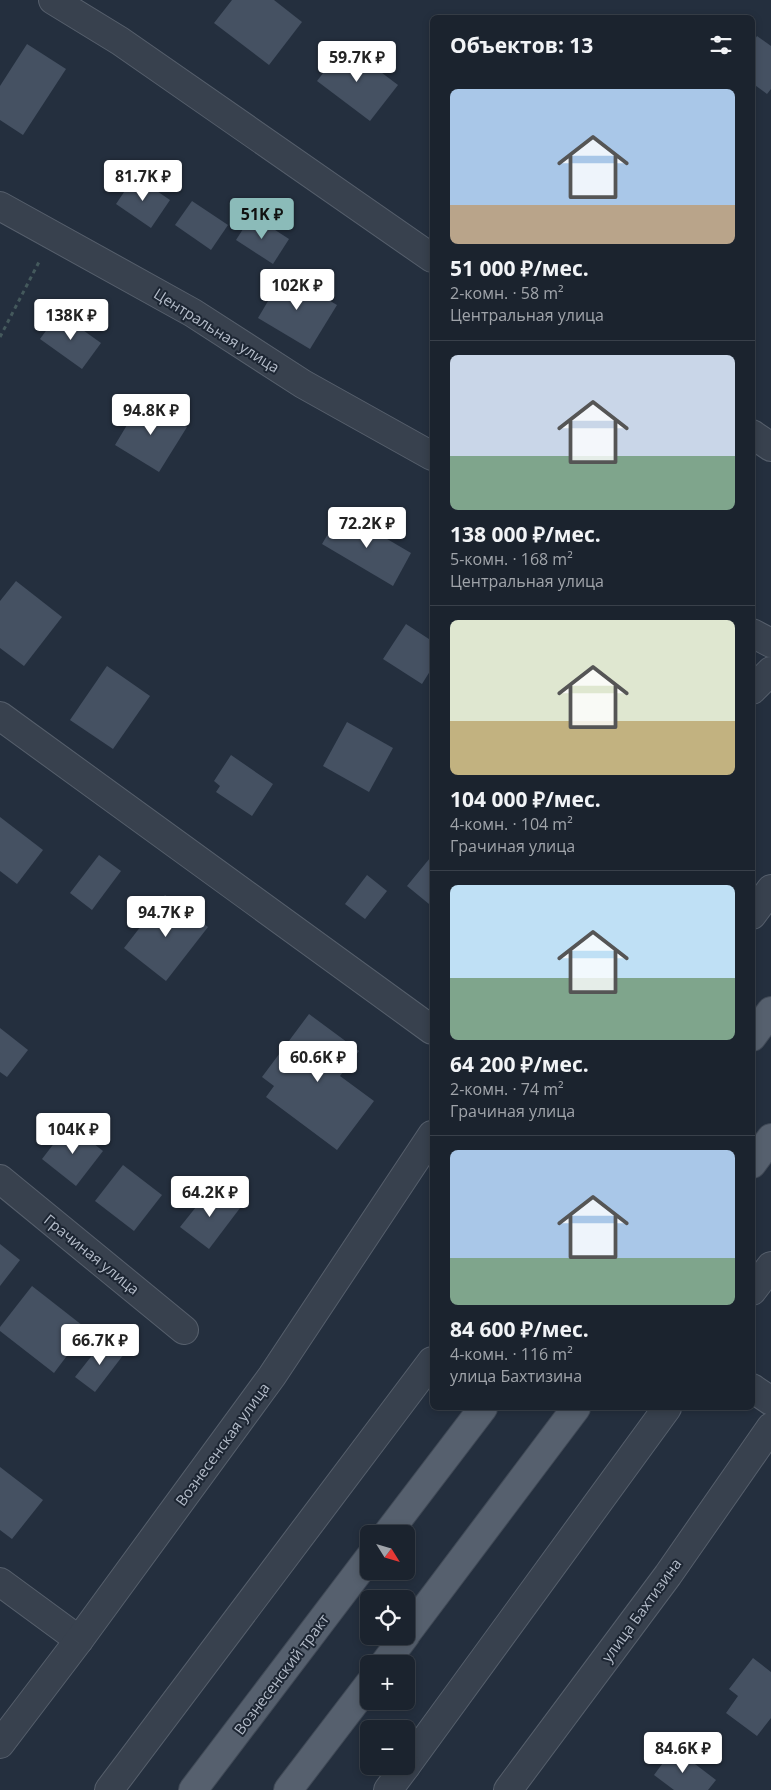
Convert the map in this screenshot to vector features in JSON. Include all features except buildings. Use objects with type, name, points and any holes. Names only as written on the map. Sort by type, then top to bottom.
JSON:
[{"type":"main road","points":[[755,1033],[771,1011]]},
{"type":"main road","points":[[755,1160],[771,1138]]},
{"type":"main road","points":[[394,1525],[481,1410]]},
{"type":"main road","points":[[415,1623],[575,1410]]},
{"type":"main road","name":"Вознесенский тракт","points":[[194,1790],[360,1570]]},
{"type":"main road","points":[[391,1655],[398,1645]]},
{"type":"main road","points":[[288,1790],[360,1696]]},
{"type":"street","points":[[53,0],[120,41],[430,257]]},
{"type":"street","name":"Центральная улица","points":[[0,206],[193,313],[303,384],[430,455]]},
{"type":"street","points":[[755,635],[771,643]]},
{"type":"street","points":[[755,687],[771,671]]},
{"type":"street","points":[[0,716],[430,1029]]},
{"type":"street","points":[[755,911],[771,889]]},
{"type":"street","name":"Вознесенская улица","points":[[0,1744],[79,1640],[272,1376],[430,1138]]},
{"type":"street","name":"Грачиная улица","points":[[0,1179],[184,1330]]},
{"type":"street","points":[[755,1287],[771,1266]]},
{"type":"street","points":[[109,1790],[430,1364]]},
{"type":"street","points":[[755,1390],[771,1401]]},
{"type":"street","points":[[415,1754],[666,1410]]},
{"type":"street","name":"улица Бахтизина","points":[[508,1790],[668,1575],[771,1426]]},
{"type":"street","points":[[0,1582],[79,1640]]},
{"type":"street","points":[[388,1790],[399,1775]]},
{"type":"path","points":[[0,337],[53,234]]}]
